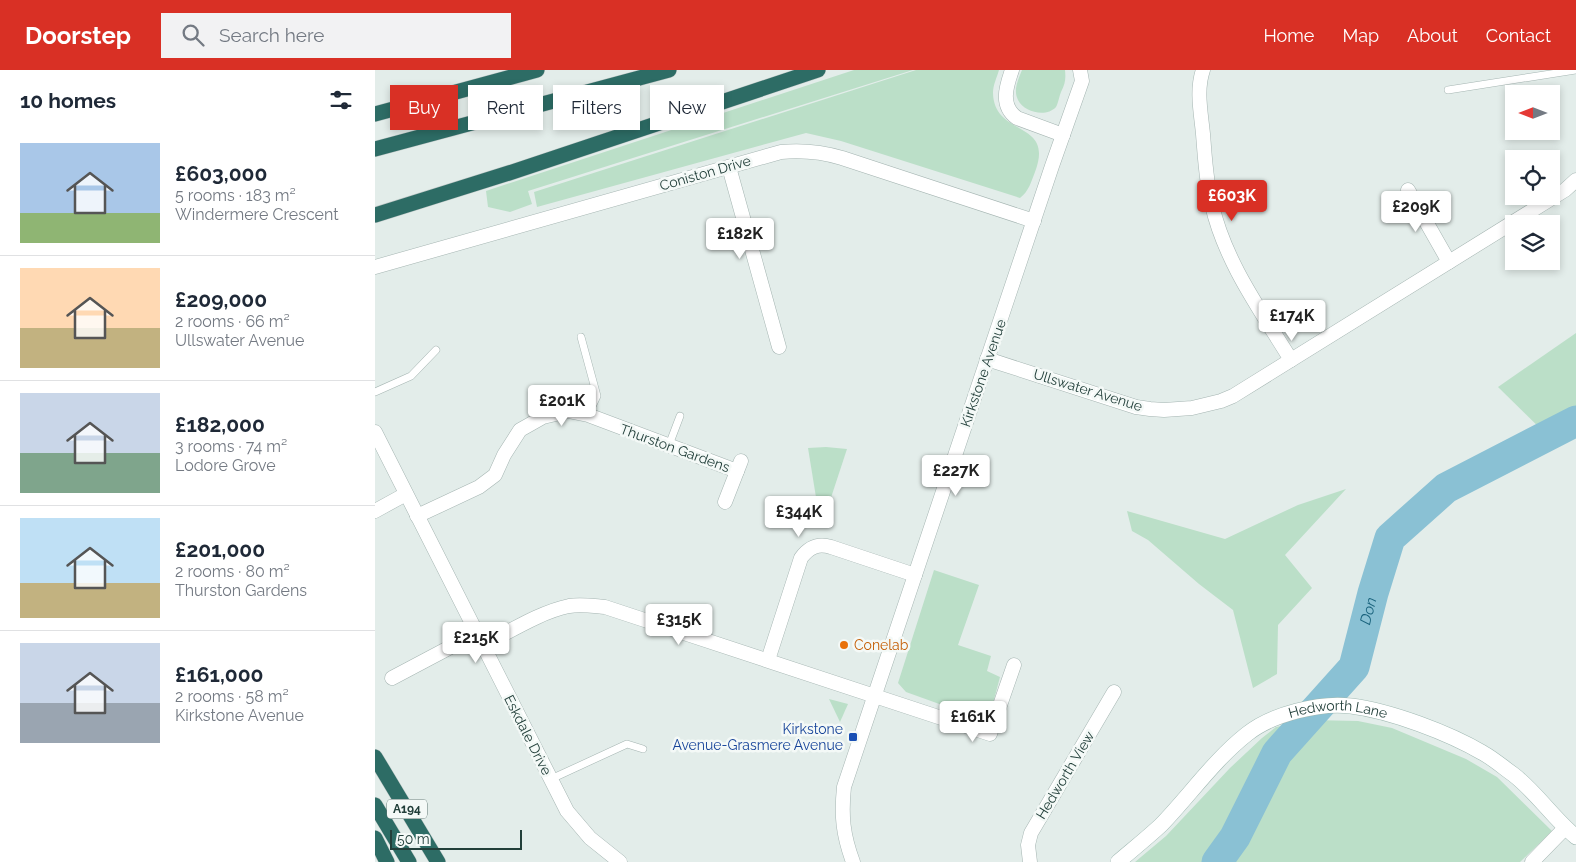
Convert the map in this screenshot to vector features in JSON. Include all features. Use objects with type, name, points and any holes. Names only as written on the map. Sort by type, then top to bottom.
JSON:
[{"type":"highway","points":[[375,114],[537,70]]},
{"type":"highway","points":[[375,149],[669,70]]},
{"type":"highway","points":[[375,215],[509,173],[818,70]]},
{"type":"highway","name":"A194","points":[[375,757],[438,862]]},
{"type":"highway","name":"A194","points":[[375,806],[409,862]]},
{"type":"highway","points":[[375,838],[387,862]]},
{"type":"street","points":[[1012,70],[1005,88],[1005,96],[1012,114],[1017,118],[1063,135]]},
{"type":"street","name":"Kirkstone Avenue","points":[[853,862],[845,840],[842,821],[843,795],[847,781],[1082,81],[1080,70]]},
{"type":"street","points":[[1203,70],[1199,94],[1208,188],[1217,225],[1241,278],[1291,360]]},
{"type":"street","name":"Coniston Drive","points":[[375,267],[781,152],[797,151],[828,154],[1034,221]]},
{"type":"street","points":[[729,166],[779,347]]},
{"type":"street","name":"Ullswater Avenue","points":[[987,360],[1136,406],[1164,410],[1192,408],[1221,401],[1233,396],[1565,190],[1576,180]]},
{"type":"street","points":[[1408,190],[1449,262]]},
{"type":"street","name":"Thurston Gardens","points":[[417,516],[479,487],[495,475],[504,455],[521,430],[543,417],[568,411],[588,415],[669,445],[739,466],[725,502]]},
{"type":"street","name":"Eskdale Drive","points":[[375,432],[567,810],[590,838],[620,862]]},
{"type":"street","points":[[375,511],[406,494]]},
{"type":"street","points":[[768,660],[801,558],[806,551],[823,544],[915,575]]},
{"type":"street","points":[[392,678],[480,639],[553,611],[570,606],[587,605],[605,607],[990,734],[1014,665]]},
{"type":"street","name":"Hedworth View","points":[[1030,862],[1028,845],[1031,834],[1114,692]]},
{"type":"street","name":"Hedworth Lane","points":[[1118,862],[1160,825],[1223,756],[1248,733],[1269,720],[1287,714],[1318,708],[1349,706],[1371,709],[1393,715],[1443,734],[1484,753],[1516,776],[1571,832]]},
{"type":"street","points":[[1531,862],[1571,832]]},
{"type":"lane","points":[[1449,90],[1576,70]]},
{"type":"lane","points":[[581,337],[597,396],[588,415]]},
{"type":"lane","points":[[375,392],[411,376],[436,350]]},
{"type":"lane","points":[[669,445],[680,416]]},
{"type":"lane","points":[[551,779],[627,744],[643,749]]},
{"type":"green space","points":[[854,70],[913,70],[724,129],[724,113]]},
{"type":"green space","points":[[916,70],[999,70],[993,90],[996,107],[1003,117],[1031,136],[1037,144],[1039,155],[1031,183],[1020,198],[841,141],[806,133],[537,207],[534,192]]},
{"type":"green space","points":[[1022,70],[1065,70],[1065,82],[1056,107],[1041,113],[1025,108],[1021,104],[1018,100],[1016,89]]},
{"type":"green space","points":[[672,130],[722,130],[528,191],[532,204],[510,212],[488,207],[486,191]]},
{"type":"green space","points":[[1576,333],[1576,421],[1553,441],[1498,387]]},
{"type":"green space","points":[[808,448],[847,449],[821,528]]},
{"type":"green space","points":[[1346,489],[1285,555],[1312,588],[1278,625],[1277,674],[1253,688],[1233,610],[1199,584],[1148,540],[1132,531],[1127,511],[1225,539],[1298,505]]},
{"type":"green space","points":[[934,570],[979,585],[958,645],[991,656],[987,671],[1000,677],[991,711],[981,719],[906,692],[898,683]]},
{"type":"green space","points":[[829,699],[848,704],[840,722]]},
{"type":"green space","points":[[1311,720],[1358,721],[1392,728],[1466,759],[1497,777],[1552,831],[1520,862],[1135,862],[1166,836],[1230,768],[1262,738],[1276,727]]},
{"type":"waterway","name":"Don","points":[[1217,862],[1235,837],[1277,753],[1354,667],[1373,593],[1390,538],[1446,488],[1576,421]]},
{"type":"place","name":"Conelab","points":[[844,645]]},
{"type":"place","name":"Kirkstone Avenue-Grasmere Avenue","points":[[853,737]]}]
